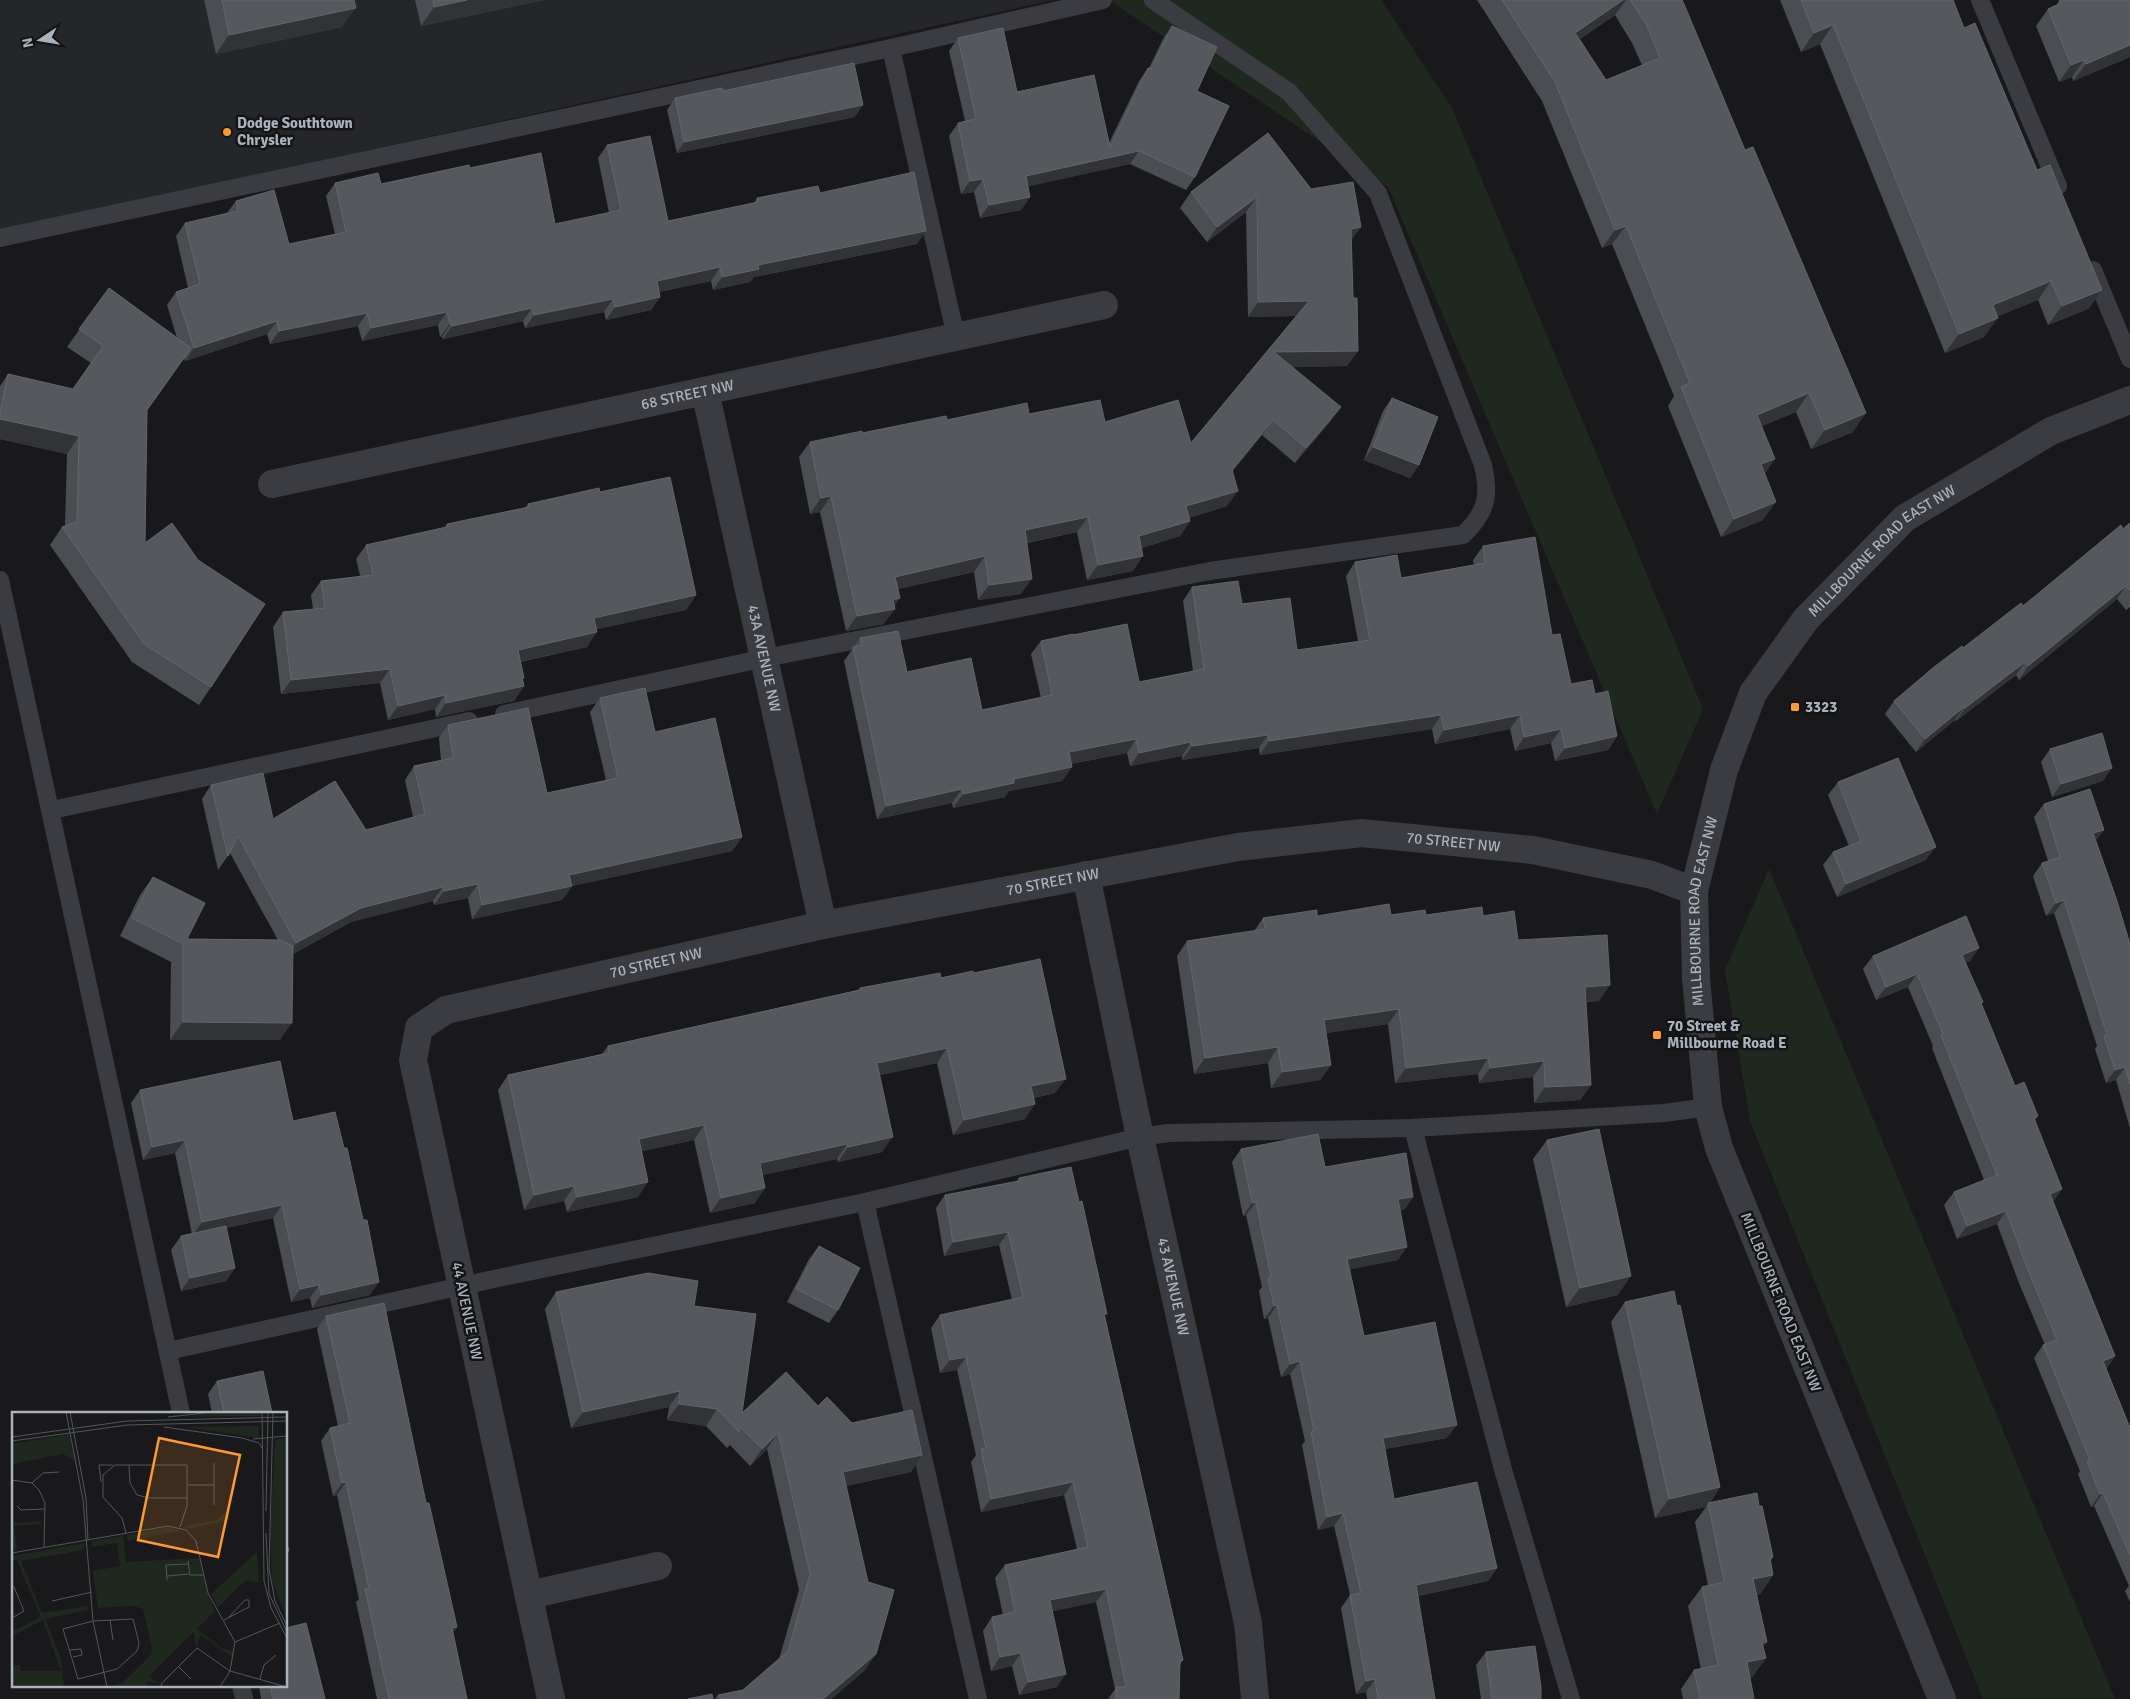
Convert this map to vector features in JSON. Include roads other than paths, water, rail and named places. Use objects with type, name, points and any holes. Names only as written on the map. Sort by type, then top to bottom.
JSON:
[{"type":"street","name":"68 STREET NW","points":[[272,484],[1104,305]]},
{"type":"street","name":"43A AVENUE NW","points":[[705,391],[823,925]]},
{"type":"street","name":"MILLBOURNE ROAD EAST NW","points":[[1941,1699],[1719,1148],[1708,1107],[1696,978],[1694,891],[1724,770],[1753,693],[1806,619],[1905,518],[2051,431],[2130,400]]},
{"type":"street","name":"70 STREET NW","points":[[419,1028],[446,1010],[823,925],[1238,847],[1362,833],[1533,850],[1652,875],[1694,891]]},
{"type":"street","name":"43 AVENUE NW","points":[[1086,875],[1140,1137],[1248,1623],[1255,1699]]},
{"type":"street","name":"44 AVENUE NW","points":[[419,1028],[413,1060],[551,1699]]},
{"type":"street","points":[[529,1595],[658,1566]]},
{"type":"lane","points":[[0,238],[891,48],[1103,0]]},
{"type":"lane","points":[[52,810],[765,658],[1210,571],[1463,535],[1478,521],[1484,504],[1487,484],[1483,465],[1378,193],[1289,92],[1152,0]]},
{"type":"lane","points":[[1980,0],[2065,203]]},
{"type":"lane","points":[[891,48],[956,337]]},
{"type":"lane","points":[[2088,258],[2130,359]]},
{"type":"lane","points":[[0,580],[52,810],[181,1412]]},
{"type":"lane","points":[[168,1351],[462,1286],[865,1202],[1140,1137],[1168,1133],[1413,1128],[1664,1113],[1708,1107]]},
{"type":"lane","points":[[1413,1128],[1504,1473],[1571,1699]]},
{"type":"lane","points":[[865,1202],[978,1699]]},
{"type":"lane","points":[[241,1686],[244,1699]]},
{"type":"place","name":"Dodge Southtown Chrysler","points":[[227,132]]},
{"type":"place","name":"3323","points":[[1795,707]]},
{"type":"place","name":"70 Street & Millbourne Road E","points":[[1657,1035]]}]
